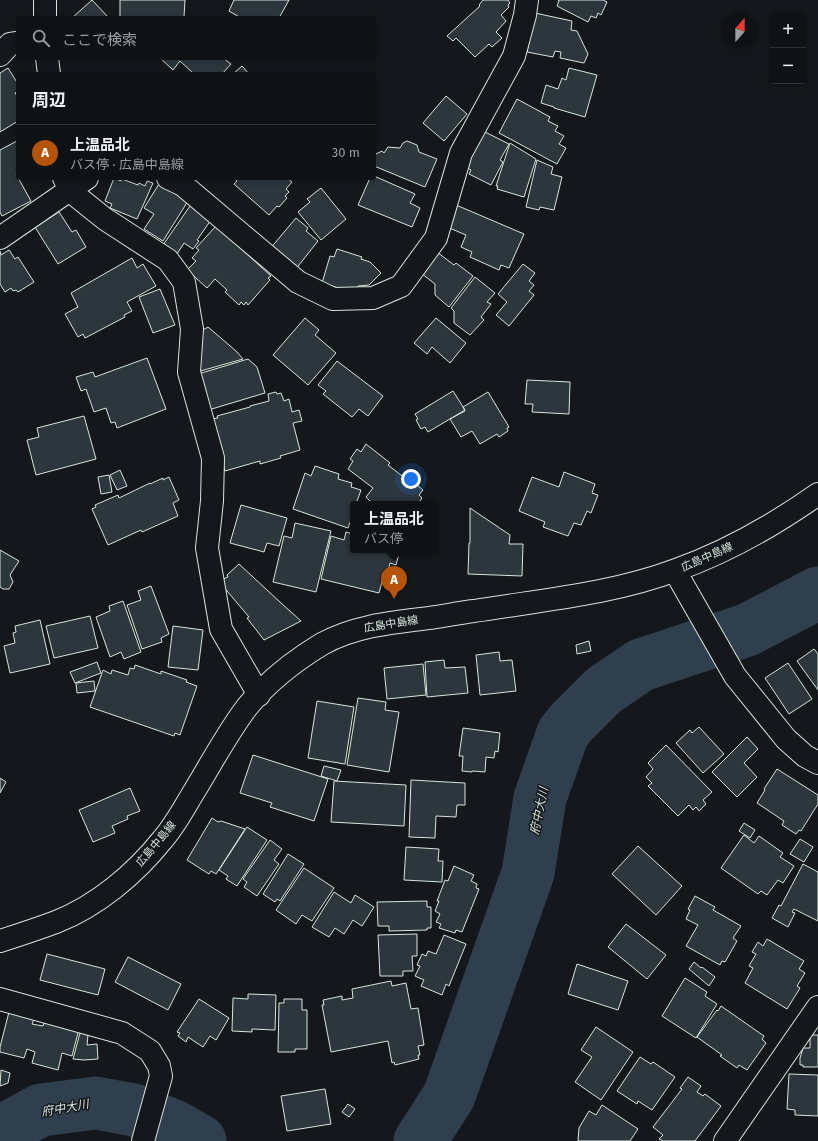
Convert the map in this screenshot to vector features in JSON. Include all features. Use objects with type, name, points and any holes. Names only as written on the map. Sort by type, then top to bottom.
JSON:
[{"type":"street","points":[[44,0],[45,16]]},
{"type":"street","points":[[172,180],[183,185],[298,282],[332,299],[372,298],[401,286],[436,238],[461,153],[514,56],[525,15],[527,0]]},
{"type":"street","points":[[47,60],[49,72]]},
{"type":"street","points":[[0,238],[67,184],[80,180]]},
{"type":"street","points":[[67,184],[105,219],[168,260],[184,282],[192,329],[189,372],[213,458],[212,500],[207,548],[214,592],[221,629],[259,695]]},
{"type":"street","name":"広島中島線","points":[[0,941],[57,922],[82,909],[105,894],[147,858],[164,838],[180,815],[248,707],[271,682],[296,660],[325,643],[356,630],[389,622],[423,619],[592,592],[623,586],[675,571],[741,542],[769,527],[818,494]]},
{"type":"street","points":[[675,571],[736,676],[786,739],[814,755]]},
{"type":"street","points":[[0,999],[122,1033],[150,1051],[159,1066],[161,1076],[143,1141]]},
{"type":"street","points":[[725,1141],[818,1007]]},
{"type":"building","points":[[92,0],[107,16],[74,16]]},
{"type":"building","points":[[120,0],[185,0],[184,16],[120,16]]},
{"type":"building","points":[[234,0],[289,0],[280,16],[238,16],[229,11]]},
{"type":"building","points":[[483,0],[508,0],[510,3],[508,5],[509,7],[501,15],[506,21],[496,32],[502,38],[492,47],[489,44],[475,57],[456,38],[453,41],[447,36],[480,6],[479,5]]},
{"type":"building","points":[[558,0],[603,0],[607,2],[601,15],[598,13],[596,18],[591,16],[588,22],[557,6]]},
{"type":"building","points":[[535,13],[572,21],[571,30],[577,31],[588,54],[584,63],[560,58],[561,52],[555,51],[553,57],[527,52]]},
{"type":"building","points":[[162,60],[226,60],[231,64],[224,72],[192,72],[180,61],[173,70]]},
{"type":"building","points":[[242,66],[247,72],[235,72]]},
{"type":"building","points":[[8,68],[16,81],[16,122],[0,132],[0,73]]},
{"type":"building","points":[[569,68],[597,75],[585,117],[541,103],[546,85],[558,89],[562,78],[566,80]]},
{"type":"building","points":[[446,96],[467,114],[444,141],[423,123]]},
{"type":"building","points":[[517,99],[550,117],[548,121],[558,126],[555,131],[564,136],[559,144],[566,148],[557,164],[499,133]]},
{"type":"building","points":[[479,129],[509,144],[500,160],[503,162],[491,185],[469,174],[471,170],[464,166]]},
{"type":"building","points":[[407,141],[417,145],[419,152],[437,159],[425,187],[376,167],[376,154],[382,151],[384,153],[388,147],[400,148],[403,143]]},
{"type":"building","points":[[16,142],[16,180],[19,180],[31,201],[2,216],[0,212],[0,150]]},
{"type":"building","points":[[510,143],[536,159],[524,197],[497,189],[498,186],[496,186]]},
{"type":"building","points":[[537,160],[553,167],[551,174],[562,177],[554,210],[540,207],[539,210],[526,207]]},
{"type":"building","points":[[376,177],[415,194],[410,203],[420,208],[412,227],[358,205],[369,180],[376,180]]},
{"type":"building","points":[[113,180],[125,180],[145,186],[147,181],[153,183],[137,219],[110,208],[112,204],[105,201]]},
{"type":"building","points":[[236,180],[290,180],[292,182],[286,189],[289,192],[285,196],[287,198],[269,215],[234,184],[237,181]]},
{"type":"building","points":[[159,184],[188,201],[163,241],[144,229],[154,214],[144,208]]},
{"type":"building","points":[[321,188],[346,219],[321,240],[298,212],[310,202],[307,199]]},
{"type":"building","points":[[456,205],[524,234],[509,268],[501,265],[499,270],[470,257],[472,252],[461,247],[466,235],[447,227]]},
{"type":"building","points":[[190,206],[211,220],[197,240],[199,241],[193,249],[184,243],[177,254],[163,245]]},
{"type":"building","points":[[59,212],[72,232],[76,230],[86,247],[58,264],[35,227]]},
{"type":"building","points":[[296,218],[308,228],[306,231],[318,241],[295,270],[269,250]]},
{"type":"building","points":[[216,226],[271,276],[268,278],[270,280],[248,305],[246,302],[244,305],[241,302],[239,305],[225,292],[227,290],[215,279],[207,288],[187,270],[196,261],[192,258],[199,250],[196,248]]},
{"type":"building","points":[[337,249],[362,257],[361,259],[370,262],[381,273],[369,285],[358,286],[357,289],[345,290],[322,283],[330,256],[334,257]]},
{"type":"building","points":[[9,250],[15,259],[18,257],[34,282],[18,292],[16,290],[13,291],[11,288],[5,292],[0,284],[0,251],[1,255]]},
{"type":"building","points":[[437,252],[454,265],[456,263],[473,276],[449,307],[435,295],[435,284],[421,273]]},
{"type":"building","points":[[132,258],[137,268],[143,264],[156,286],[127,302],[132,311],[124,315],[125,317],[85,338],[83,334],[78,337],[65,314],[78,307],[71,293]]},
{"type":"building","points":[[523,264],[535,273],[529,281],[534,285],[529,291],[534,295],[509,326],[496,315],[507,302],[498,294]]},
{"type":"building","points":[[475,277],[495,293],[487,302],[491,304],[481,317],[484,320],[470,335],[454,323],[454,311],[451,308]]},
{"type":"building","points":[[160,289],[175,325],[153,333],[139,297]]},
{"type":"building","points":[[305,318],[319,330],[315,335],[336,353],[308,385],[273,355]]},
{"type":"building","points":[[436,318],[466,343],[450,363],[432,347],[427,354],[414,343]]},
{"type":"building","points":[[208,327],[243,359],[197,372],[201,331]]},
{"type":"building","points":[[147,358],[166,409],[117,428],[115,422],[111,423],[106,408],[94,412],[86,389],[81,391],[76,377],[93,372],[95,377]]},
{"type":"building","points":[[248,359],[257,367],[265,393],[205,411],[195,375]]},
{"type":"building","points":[[337,361],[383,396],[368,416],[359,409],[352,417],[323,394],[326,391],[318,385]]},
{"type":"building","points":[[527,380],[570,382],[569,414],[532,412],[533,404],[525,404]]},
{"type":"building","points":[[453,391],[465,410],[428,432],[425,427],[421,429],[416,420],[418,419],[415,414]]},
{"type":"building","points":[[276,392],[277,394],[281,393],[284,401],[289,399],[292,412],[299,410],[302,421],[293,423],[300,450],[280,456],[281,458],[260,464],[260,461],[225,471],[211,419],[269,401],[268,394]]},
{"type":"building","points":[[488,392],[509,427],[507,428],[508,431],[499,437],[497,434],[480,444],[472,431],[461,437],[450,419],[465,411],[463,407]]},
{"type":"building","points":[[84,416],[96,459],[36,475],[27,440],[39,437],[37,428]]},
{"type":"building","points":[[366,444],[390,463],[388,465],[406,479],[407,477],[423,490],[419,495],[422,498],[420,501],[370,501],[366,497],[373,488],[348,469],[353,461],[350,459],[357,449],[361,452]]},
{"type":"building","points":[[315,466],[339,474],[338,479],[352,483],[351,487],[361,490],[357,501],[350,501],[350,522],[348,528],[293,509],[305,473],[311,476]]},
{"type":"building","points":[[120,470],[127,486],[117,490],[110,475]]},
{"type":"building","points":[[564,472],[595,484],[592,493],[598,495],[591,513],[587,511],[581,525],[574,523],[568,536],[543,527],[545,522],[519,511],[532,477],[559,487]]},
{"type":"building","points":[[109,475],[112,492],[101,494],[98,477]]},
{"type":"building","points":[[169,477],[179,500],[173,503],[178,516],[142,532],[141,530],[108,545],[92,509],[96,507],[95,505],[118,495],[119,498],[150,483]]},
{"type":"building","points":[[241,505],[287,518],[279,546],[267,543],[264,552],[230,543]]},
{"type":"building","points":[[470,508],[510,535],[509,544],[523,544],[522,576],[468,574]]},
{"type":"building","points":[[295,523],[331,531],[316,592],[273,582],[284,536],[292,538]]},
{"type":"building","points":[[346,532],[350,533],[350,553],[399,553],[396,565],[390,563],[386,579],[383,578],[379,593],[321,579],[331,536],[344,540]]},
{"type":"building","points":[[0,550],[19,561],[10,575],[13,582],[9,589],[3,589],[0,587]]},
{"type":"building","points":[[239,564],[301,621],[264,640],[247,618],[249,617],[222,585],[224,584],[223,579],[228,577],[227,575]]},
{"type":"building","points":[[151,586],[169,634],[161,638],[162,642],[142,649],[127,605],[141,600],[138,591]]},
{"type":"building","points":[[123,601],[141,652],[124,659],[121,652],[110,657],[96,617],[110,611],[109,606]]},
{"type":"building","points":[[90,616],[98,648],[54,658],[46,626]]},
{"type":"building","points":[[40,620],[50,664],[10,673],[4,646],[15,643],[13,633],[16,632],[15,626]]},
{"type":"building","points":[[173,626],[203,630],[198,670],[168,667]]},
{"type":"building","points":[[589,641],[591,651],[577,654],[576,645]]},
{"type":"building","points":[[814,649],[818,654],[818,690],[797,661]]},
{"type":"building","points":[[499,652],[500,661],[512,660],[516,691],[480,695],[476,655]]},
{"type":"building","points":[[444,660],[445,668],[465,667],[468,693],[427,697],[425,662]]},
{"type":"building","points":[[97,662],[101,673],[75,683],[70,672]]},
{"type":"building","points":[[788,663],[812,699],[789,714],[765,678]]},
{"type":"building","points":[[423,664],[426,695],[387,699],[384,668]]},
{"type":"building","points":[[135,665],[161,674],[161,671],[187,680],[186,682],[197,686],[180,735],[175,733],[174,736],[90,707],[103,670],[111,674],[112,670],[128,675],[130,668],[134,669]]},
{"type":"building","points":[[94,681],[95,691],[77,693],[76,683]]},
{"type":"building","points":[[358,698],[386,702],[385,710],[399,712],[389,772],[347,765]]},
{"type":"building","points":[[317,701],[354,707],[345,764],[308,758]]},
{"type":"building","points":[[699,727],[724,754],[703,773],[676,743],[690,730],[692,733]]},
{"type":"building","points":[[463,728],[500,733],[498,752],[495,751],[494,758],[486,757],[485,772],[462,771],[463,756],[459,756]]},
{"type":"building","points":[[747,737],[758,749],[744,763],[757,777],[737,797],[712,772]]},
{"type":"building","points":[[666,745],[712,792],[703,800],[706,804],[699,811],[696,807],[693,810],[689,805],[678,816],[648,786],[652,783],[646,777],[653,769],[648,763]]},
{"type":"building","points":[[253,755],[328,779],[314,821],[270,807],[272,803],[240,793]]},
{"type":"building","points":[[324,766],[341,770],[337,781],[321,776]]},
{"type":"building","points":[[777,769],[818,795],[818,804],[801,831],[799,830],[796,834],[782,825],[784,821],[757,803]]},
{"type":"building","points":[[0,778],[6,782],[0,793]]},
{"type":"building","points":[[411,780],[465,783],[465,805],[457,805],[456,817],[436,816],[435,838],[409,837]]},
{"type":"building","points":[[334,781],[406,785],[404,826],[331,822]]},
{"type":"building","points":[[130,788],[140,811],[127,816],[128,819],[112,826],[115,833],[93,842],[79,810]]},
{"type":"building","points":[[212,818],[218,822],[221,821],[245,829],[216,874],[211,871],[209,874],[187,860]]},
{"type":"building","points":[[744,823],[755,830],[750,838],[739,831]]},
{"type":"building","points":[[247,827],[267,840],[237,886],[226,879],[228,876],[219,870]]},
{"type":"building","points":[[744,835],[754,843],[759,836],[783,853],[780,857],[794,866],[783,883],[778,880],[767,895],[761,891],[758,894],[721,868]]},
{"type":"building","points":[[800,839],[813,847],[804,862],[790,854]]},
{"type":"building","points":[[270,840],[282,849],[274,860],[279,864],[257,896],[244,887],[247,882],[243,879]]},
{"type":"building","points":[[638,846],[682,886],[656,915],[612,874]]},
{"type":"building","points":[[406,847],[439,849],[438,861],[443,861],[442,882],[404,880]]},
{"type":"building","points":[[288,854],[304,864],[280,901],[277,899],[275,902],[263,894]]},
{"type":"building","points":[[803,864],[818,872],[818,921],[794,909],[792,912],[795,913],[788,927],[772,918],[779,905],[781,906]]},
{"type":"building","points":[[454,866],[474,875],[471,881],[477,884],[476,888],[479,889],[462,932],[456,930],[455,933],[439,928],[441,924],[436,922],[440,914],[435,911],[445,880],[448,881]]},
{"type":"building","points":[[304,868],[334,888],[312,921],[302,915],[296,924],[276,910]]},
{"type":"building","points":[[334,892],[351,903],[355,895],[374,907],[362,926],[353,920],[344,934],[335,928],[329,937],[312,927]]},
{"type":"building","points":[[695,896],[715,907],[713,910],[741,926],[733,938],[737,941],[725,962],[722,961],[720,965],[686,946],[698,925],[686,919],[690,910],[688,909]]},
{"type":"building","points":[[427,901],[427,907],[431,907],[431,928],[427,928],[427,930],[389,931],[389,926],[378,926],[377,902]]},
{"type":"building","points":[[626,924],[666,955],[647,979],[608,947]]},
{"type":"building","points":[[417,934],[417,956],[412,956],[413,971],[403,971],[403,976],[380,976],[378,935]]},
{"type":"building","points":[[444,935],[466,944],[449,986],[446,984],[442,995],[421,986],[424,980],[415,976],[420,966],[417,965],[422,954],[426,956],[428,951],[436,954]]},
{"type":"building","points":[[767,939],[804,961],[799,969],[805,973],[797,986],[800,988],[787,1009],[745,983],[753,968],[749,966],[756,954],[752,952],[758,942],[763,946]]},
{"type":"building","points":[[47,954],[105,969],[98,995],[40,980]]},
{"type":"building","points":[[128,957],[181,984],[168,1010],[115,982]]},
{"type":"building","points":[[694,962],[715,977],[709,986],[689,969]]},
{"type":"building","points":[[577,964],[628,981],[618,1010],[568,994]]},
{"type":"building","points":[[685,978],[707,992],[705,996],[717,1004],[696,1038],[662,1016]]},
{"type":"building","points":[[391,981],[392,986],[406,983],[411,1009],[418,1008],[424,1045],[418,1046],[420,1055],[418,1055],[419,1059],[395,1065],[394,1062],[392,1063],[388,1041],[331,1052],[322,1005],[324,1005],[323,1000],[342,996],[342,1000],[353,998],[352,989]]},
{"type":"building","points":[[248,994],[276,995],[275,1030],[252,1029],[252,1032],[232,1031],[233,998],[248,999]]},
{"type":"building","points":[[199,999],[229,1018],[216,1040],[210,1036],[203,1047],[188,1037],[186,1042],[178,1036],[180,1033],[177,1032]]},
{"type":"building","points":[[284,999],[302,999],[302,1010],[307,1010],[307,1049],[295,1049],[295,1052],[278,1052],[279,1003],[284,1003]]},
{"type":"building","points":[[721,1006],[764,1036],[762,1039],[766,1043],[747,1070],[739,1065],[737,1068],[697,1037]]},
{"type":"building","points":[[9,1012],[34,1019],[32,1024],[43,1026],[45,1020],[79,1029],[72,1056],[62,1053],[58,1070],[32,1063],[35,1052],[27,1049],[24,1058],[0,1052]]},
{"type":"building","points":[[596,1027],[633,1052],[601,1100],[575,1082],[592,1057],[581,1050]]},
{"type":"building","points":[[80,1033],[88,1035],[87,1045],[97,1044],[98,1059],[73,1059]]},
{"type":"building","points":[[810,1035],[818,1035],[818,1067],[803,1067],[803,1065],[800,1065],[800,1058],[803,1048],[810,1048]]},
{"type":"building","points":[[640,1057],[651,1064],[653,1062],[675,1077],[652,1110],[638,1101],[637,1104],[617,1091]]},
{"type":"building","points":[[1,1070],[10,1073],[8,1083],[0,1086]]},
{"type":"building","points":[[789,1074],[818,1075],[818,1116],[795,1115],[795,1110],[787,1109]]},
{"type":"building","points":[[688,1077],[701,1086],[697,1092],[703,1096],[705,1094],[721,1106],[695,1141],[663,1141],[659,1139],[663,1135],[653,1127],[682,1089],[680,1088]]},
{"type":"building","points":[[325,1089],[331,1124],[287,1131],[281,1096]]},
{"type":"building","points":[[348,1104],[355,1109],[349,1117],[342,1112]]},
{"type":"building","points":[[602,1105],[638,1129],[630,1141],[578,1141],[579,1128],[589,1111],[596,1115]]},
{"type":"waterway","name":"府中大川","points":[[420,1141],[449,1096],[528,873],[540,798],[563,733],[604,690],[641,665],[747,630],[818,593]]},
{"type":"waterway","name":"府中大川","points":[[0,1132],[41,1110],[96,1103],[134,1110],[174,1126],[200,1141]]},
{"type":"place","name":"上温品北","points":[[394,599]]}]
